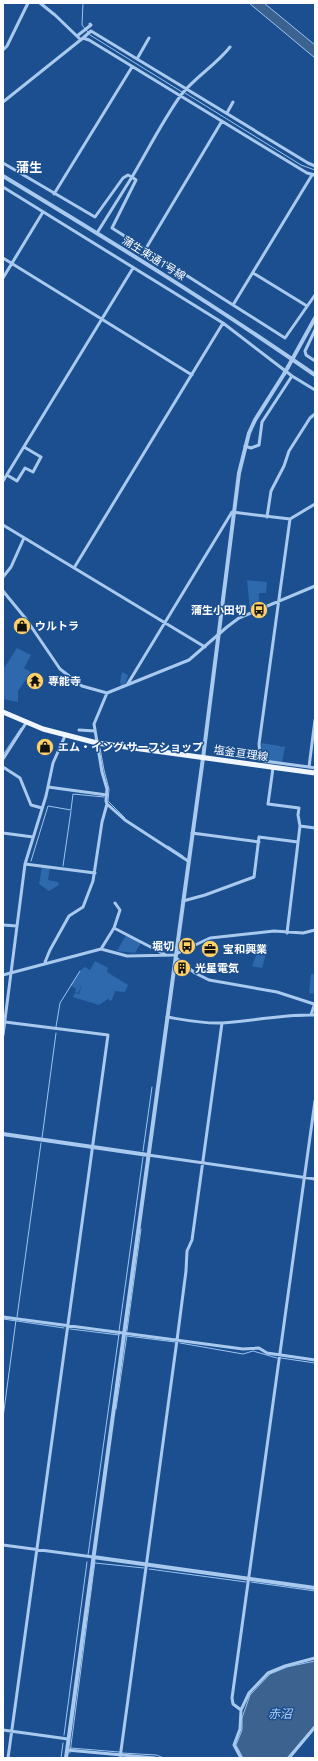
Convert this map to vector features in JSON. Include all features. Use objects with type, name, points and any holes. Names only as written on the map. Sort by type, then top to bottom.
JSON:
[{"type":"main road","name":"塩釜亘理線","points":[[3,712],[26,723],[65,736],[97,743],[315,773]]},
{"type":"street","points":[[3,50],[7,46],[28,3]]},
{"type":"street","points":[[40,3],[81,38],[89,40],[222,121],[305,166],[315,166]]},
{"type":"street","points":[[81,38],[82,32],[89,26]]},
{"type":"street","points":[[3,102],[91,31],[226,113],[305,166],[314,175],[234,305]]},
{"type":"street","points":[[137,58],[149,38]]},
{"type":"street","points":[[97,233],[186,89],[221,59],[230,47]]},
{"type":"street","points":[[54,194],[132,67]]},
{"type":"street","points":[[226,113],[233,102]]},
{"type":"street","points":[[144,250],[222,121]]},
{"type":"street","points":[[3,163],[95,217],[123,178],[128,175],[132,177],[136,180],[112,228],[144,250],[285,338],[315,295]]},
{"type":"street","name":"蒲生東通1号線","points":[[3,176],[240,323],[315,375]]},
{"type":"street","points":[[3,187],[222,323],[292,376],[315,390]]},
{"type":"street","points":[[3,278],[43,212]]},
{"type":"street","points":[[3,258],[192,375]]},
{"type":"street","points":[[3,481],[133,268]]},
{"type":"street","points":[[253,272],[308,306]]},
{"type":"street","points":[[66,1758],[69,1750],[68,1739],[203,758],[233,512],[244,446],[255,420],[293,359],[315,318]]},
{"type":"street","points":[[74,568],[192,375],[222,323]]},
{"type":"street","points":[[315,330],[305,351],[306,355],[315,361]]},
{"type":"street","points":[[244,446],[251,448],[259,445],[262,422],[292,376]]},
{"type":"street","points":[[267,517],[271,491],[284,466],[289,451],[310,418],[315,414]]},
{"type":"street","points":[[7,475],[17,480],[25,468],[32,472],[36,467],[41,457],[24,446]]},
{"type":"street","points":[[233,512],[290,519],[315,504]]},
{"type":"street","points":[[127,685],[233,512]]},
{"type":"street","points":[[290,519],[259,744],[260,754],[264,761],[315,768]]},
{"type":"street","points":[[3,525],[205,647]]},
{"type":"street","points":[[3,577],[11,567],[24,538]]},
{"type":"street","points":[[3,591],[26,619],[60,669],[82,686],[107,693],[190,660],[239,618],[315,586]]},
{"type":"street","points":[[45,962],[50,950],[70,916],[82,907],[95,873],[102,822],[107,804],[107,789],[94,731],[96,718],[107,693]]},
{"type":"street","points":[[309,767],[315,720]]},
{"type":"street","points":[[3,759],[26,723]]},
{"type":"street","points":[[79,730],[94,731]]},
{"type":"street","points":[[3,1035],[25,864],[48,787],[53,763],[65,736]]},
{"type":"street","points":[[3,767],[20,778],[31,805],[42,808]]},
{"type":"street","points":[[273,768],[268,804],[299,808],[298,816],[300,826],[287,933]]},
{"type":"street","points":[[48,787],[107,795]]},
{"type":"street","points":[[107,804],[125,820],[188,861]]},
{"type":"street","points":[[300,826],[315,828]]},
{"type":"street","points":[[3,833],[33,837]]},
{"type":"street","points":[[192,833],[259,842]]},
{"type":"street","points":[[183,901],[254,878],[259,836],[298,842]]},
{"type":"street","points":[[25,864],[95,873]]},
{"type":"street","points":[[101,949],[114,928],[120,910],[115,903]]},
{"type":"street","points":[[3,925],[17,926]]},
{"type":"street","points":[[114,928],[167,955]]},
{"type":"street","points":[[176,956],[210,938],[274,931],[303,933],[315,930]]},
{"type":"street","points":[[3,975],[45,962],[101,949],[127,956],[167,955],[176,956],[195,972],[209,980],[277,992],[314,1004],[313,1015],[275,1016],[222,1023],[199,1022],[167,1017]]},
{"type":"street","points":[[5,1022],[108,1035],[8,1758]]},
{"type":"street","points":[[121,1754],[177,1340],[186,1271],[187,1251],[192,1240],[222,1023]]},
{"type":"street","points":[[241,1710],[233,1704],[232,1698],[315,1101]]},
{"type":"street","points":[[3,1134],[315,1179]]},
{"type":"street","points":[[3,1317],[243,1349],[259,1348],[267,1353],[315,1360]]},
{"type":"street","points":[[3,1545],[315,1588]]},
{"type":"street","points":[[241,1758],[234,1745],[240,1728],[241,1710],[249,1693],[268,1673],[285,1666],[315,1658]]},
{"type":"street","points":[[289,1758],[315,1727]]},
{"type":"street","points":[[3,1730],[68,1739]]},
{"type":"street","points":[[69,1750],[156,1758]]},
{"type":"shaded area","points":[[247,580],[267,582],[266,593],[259,593],[259,608],[250,611]]},
{"type":"shaded area","points":[[17,648],[31,655],[24,668],[31,672],[18,691],[18,702],[3,699],[3,670]]},
{"type":"shaded area","points":[[122,672],[128,675],[126,683],[121,686],[120,682]]},
{"type":"shaded area","points":[[261,743],[281,747],[285,746],[282,763],[265,760]]},
{"type":"shaded area","points":[[42,867],[50,868],[48,880],[58,882],[59,885],[49,891],[39,884]]},
{"type":"shaded area","points":[[126,935],[141,943],[135,953],[117,951]]},
{"type":"shaded area","points":[[269,943],[262,968],[252,966],[259,947]]},
{"type":"shaded area","points":[[95,961],[108,968],[107,972],[128,985],[125,992],[115,991],[112,1000],[110,1001],[105,995],[108,999],[99,1005],[73,997],[75,993],[79,994],[82,985],[78,993],[75,992],[76,989],[70,985],[83,968],[85,967],[90,970]]},
{"type":"shaded area","points":[[311,974],[315,974],[315,994],[309,993]]},
{"type":"water","points":[[249,3],[264,3],[315,45],[315,58]]},
{"type":"water","name":"赤沼","points":[[315,1661],[315,1725],[287,1758],[243,1758],[236,1745],[242,1730],[242,1718],[250,1695],[270,1674],[287,1667]]},
{"type":"waterway","points":[[83,3],[82,25],[88,32]]},
{"type":"waterway","points":[[90,35],[182,92]]},
{"type":"waterway","points":[[185,93],[301,165],[315,170]]},
{"type":"waterway","points":[[3,755],[21,728]]},
{"type":"waterway","points":[[100,748],[109,789],[108,801],[125,818]]},
{"type":"waterway","points":[[31,861],[48,806],[71,810],[73,794],[104,797]]},
{"type":"waterway","points":[[63,866],[71,811]]},
{"type":"waterway","points":[[168,846],[183,856]]},
{"type":"waterway","points":[[56,1027],[60,1003],[80,971]]},
{"type":"waterway","points":[[42,1138],[56,1033]]},
{"type":"waterway","points":[[143,1151],[152,1087]]},
{"type":"waterway","points":[[17,1317],[41,1143]]},
{"type":"waterway","points":[[119,1331],[143,1157]]},
{"type":"waterway","points":[[127,1331],[141,1229]]},
{"type":"waterway","points":[[3,1319],[64,1328]]},
{"type":"waterway","points":[[3,1418],[16,1320]]},
{"type":"waterway","points":[[70,1329],[119,1335]]},
{"type":"waterway","points":[[88,1555],[119,1334]]},
{"type":"waterway","points":[[116,1409],[127,1335]]},
{"type":"waterway","points":[[127,1336],[175,1342]]},
{"type":"waterway","points":[[180,1343],[243,1354],[253,1351],[277,1358]]},
{"type":"waterway","points":[[281,1358],[315,1363]]},
{"type":"waterway","points":[[70,1753],[95,1561]]},
{"type":"waterway","points":[[64,1735],[87,1562]]},
{"type":"waterway","points":[[95,1563],[144,1568]]},
{"type":"waterway","points":[[149,1569],[246,1582]]},
{"type":"waterway","points":[[251,1582],[315,1591]]},
{"type":"waterway","points":[[61,1758],[63,1743]]},
{"type":"waterway","points":[[71,1748],[119,1752]]},
{"type":"waterway","points":[[122,1753],[156,1755],[164,1758]]},
{"type":"place","name":"蒲生小田切","points":[[259,610]]},
{"type":"place","name":"ウルトラ","points":[[22,626]]},
{"type":"place","name":"専能寺","points":[[35,681]]},
{"type":"place","name":"エム・イング サーフショップ","points":[[45,747]]},
{"type":"place","name":"堀切","points":[[187,946]]},
{"type":"place","name":"宝和興業","points":[[210,949]]},
{"type":"place","name":"光星電気","points":[[182,968]]},
{"type":"district","name":"蒲生","points":[[29,167]]}]
